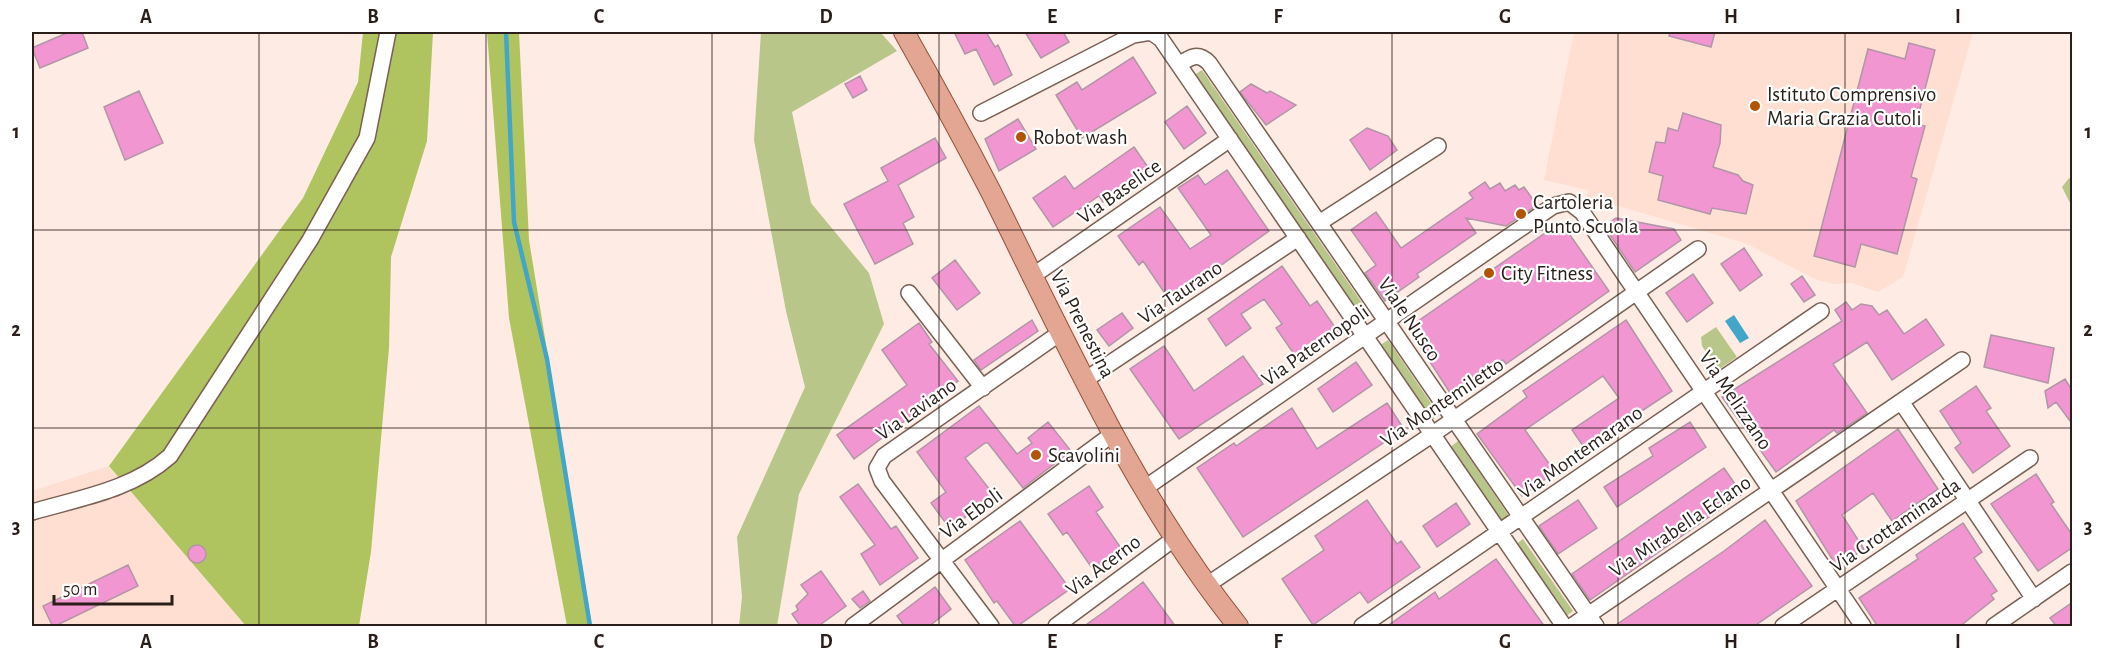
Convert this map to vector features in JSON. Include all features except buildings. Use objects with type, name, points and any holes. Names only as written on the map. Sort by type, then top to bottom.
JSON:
[{"type":"main road","name":"Via Prenestina","points":[[904,32],[967,145],[1031,277],[1114,434],[1175,538],[1238,627]]},
{"type":"street","points":[[32,512],[130,483],[152,472],[170,456],[310,240],[367,138],[388,32]]},
{"type":"street","points":[[981,113],[1133,35],[1151,32],[1161,39],[1564,627]]},
{"type":"street","name":"Viale Nusco","points":[[1180,64],[1196,56],[1201,56],[1209,63],[1592,621]]},
{"type":"street","name":"Via Baselice","points":[[1031,277],[1230,140]]},
{"type":"street","points":[[1319,223],[1438,146]]},
{"type":"street","name":"Via Melizzano","points":[[1569,202],[1582,212],[1863,627]]},
{"type":"street","name":"Via Paternopoli","points":[[1145,488],[1553,206],[1569,202]]},
{"type":"street","name":"Via Taurano","points":[[1085,380],[1298,238]]},
{"type":"street","name":"Via Montemiletto","points":[[1207,585],[1433,434],[1698,249]]},
{"type":"street","name":"Via Laviano","points":[[909,292],[983,388]]},
{"type":"street","name":"Via Montemarano","points":[[1362,627],[1821,311]]},
{"type":"street","name":"Via Laviano","points":[[942,560],[882,481],[877,468],[884,456],[1060,333]]},
{"type":"street","name":"Via Mirabella Eclano","points":[[1572,627],[1592,621],[1770,490],[1902,403],[1962,360]]},
{"type":"street","points":[[1902,403],[2034,599]]},
{"type":"street","name":"Via Eboli","points":[[853,627],[1114,434]]},
{"type":"street","name":"Via Grottaminarda","points":[[1783,627],[2030,458]]},
{"type":"street","name":"Via Acerno","points":[[1056,627],[1175,538]]},
{"type":"street","points":[[942,560],[991,627]]},
{"type":"street","points":[[1994,627],[2073,572]]},
{"type":"shaded area","name":"Istituto Comprensivo Maria Grazia Cutoli","points":[[1574,32],[1973,32],[1903,277],[1878,292],[1852,283],[1835,284],[1817,280],[1745,243],[1587,197],[1588,190],[1544,180]]},
{"type":"shaded area","points":[[109,466],[246,626],[32,626],[32,491]]},
{"type":"green space","points":[[363,32],[433,32],[427,141],[391,257],[389,348],[371,552],[359,626],[246,626],[109,466],[303,198],[358,82]]},
{"type":"green space","points":[[487,32],[519,32],[529,240],[592,626],[567,626],[509,318]]},
{"type":"green space","points":[[761,32],[880,32],[897,51],[792,112],[811,203],[869,273],[884,324],[799,494],[777,626],[739,626],[742,597],[737,537],[805,387],[786,311],[754,140]]},
{"type":"green space","points":[[1202,70],[1369,313],[1361,319],[1193,76]]},
{"type":"green space","points":[[2069,178],[2072,180],[2072,207],[2062,187]]},
{"type":"green space","points":[[1716,327],[1737,357],[1718,370],[1702,346],[1701,337]]},
{"type":"green space","points":[[1388,340],[1439,415],[1431,421],[1379,346]]},
{"type":"green space","points":[[1458,441],[1509,516],[1500,523],[1449,448]]},
{"type":"green space","points":[[1523,539],[1573,611],[1565,617],[1515,545]]},
{"type":"water","points":[[1734,315],[1749,338],[1740,343],[1725,321]]},
{"type":"waterway","points":[[506,32],[514,222],[547,359],[590,626]]},
{"type":"place","name":"Istituto Comprensivo Maria Grazia Cutoli","points":[[1755,106]]},
{"type":"place","name":"Robot wash","points":[[1021,137]]},
{"type":"place","name":"Cartoleria Punto Scuola","points":[[1521,214]]},
{"type":"place","name":"City Fitness","points":[[1489,273]]},
{"type":"place","name":"Scavolini","points":[[1036,455]]}]
